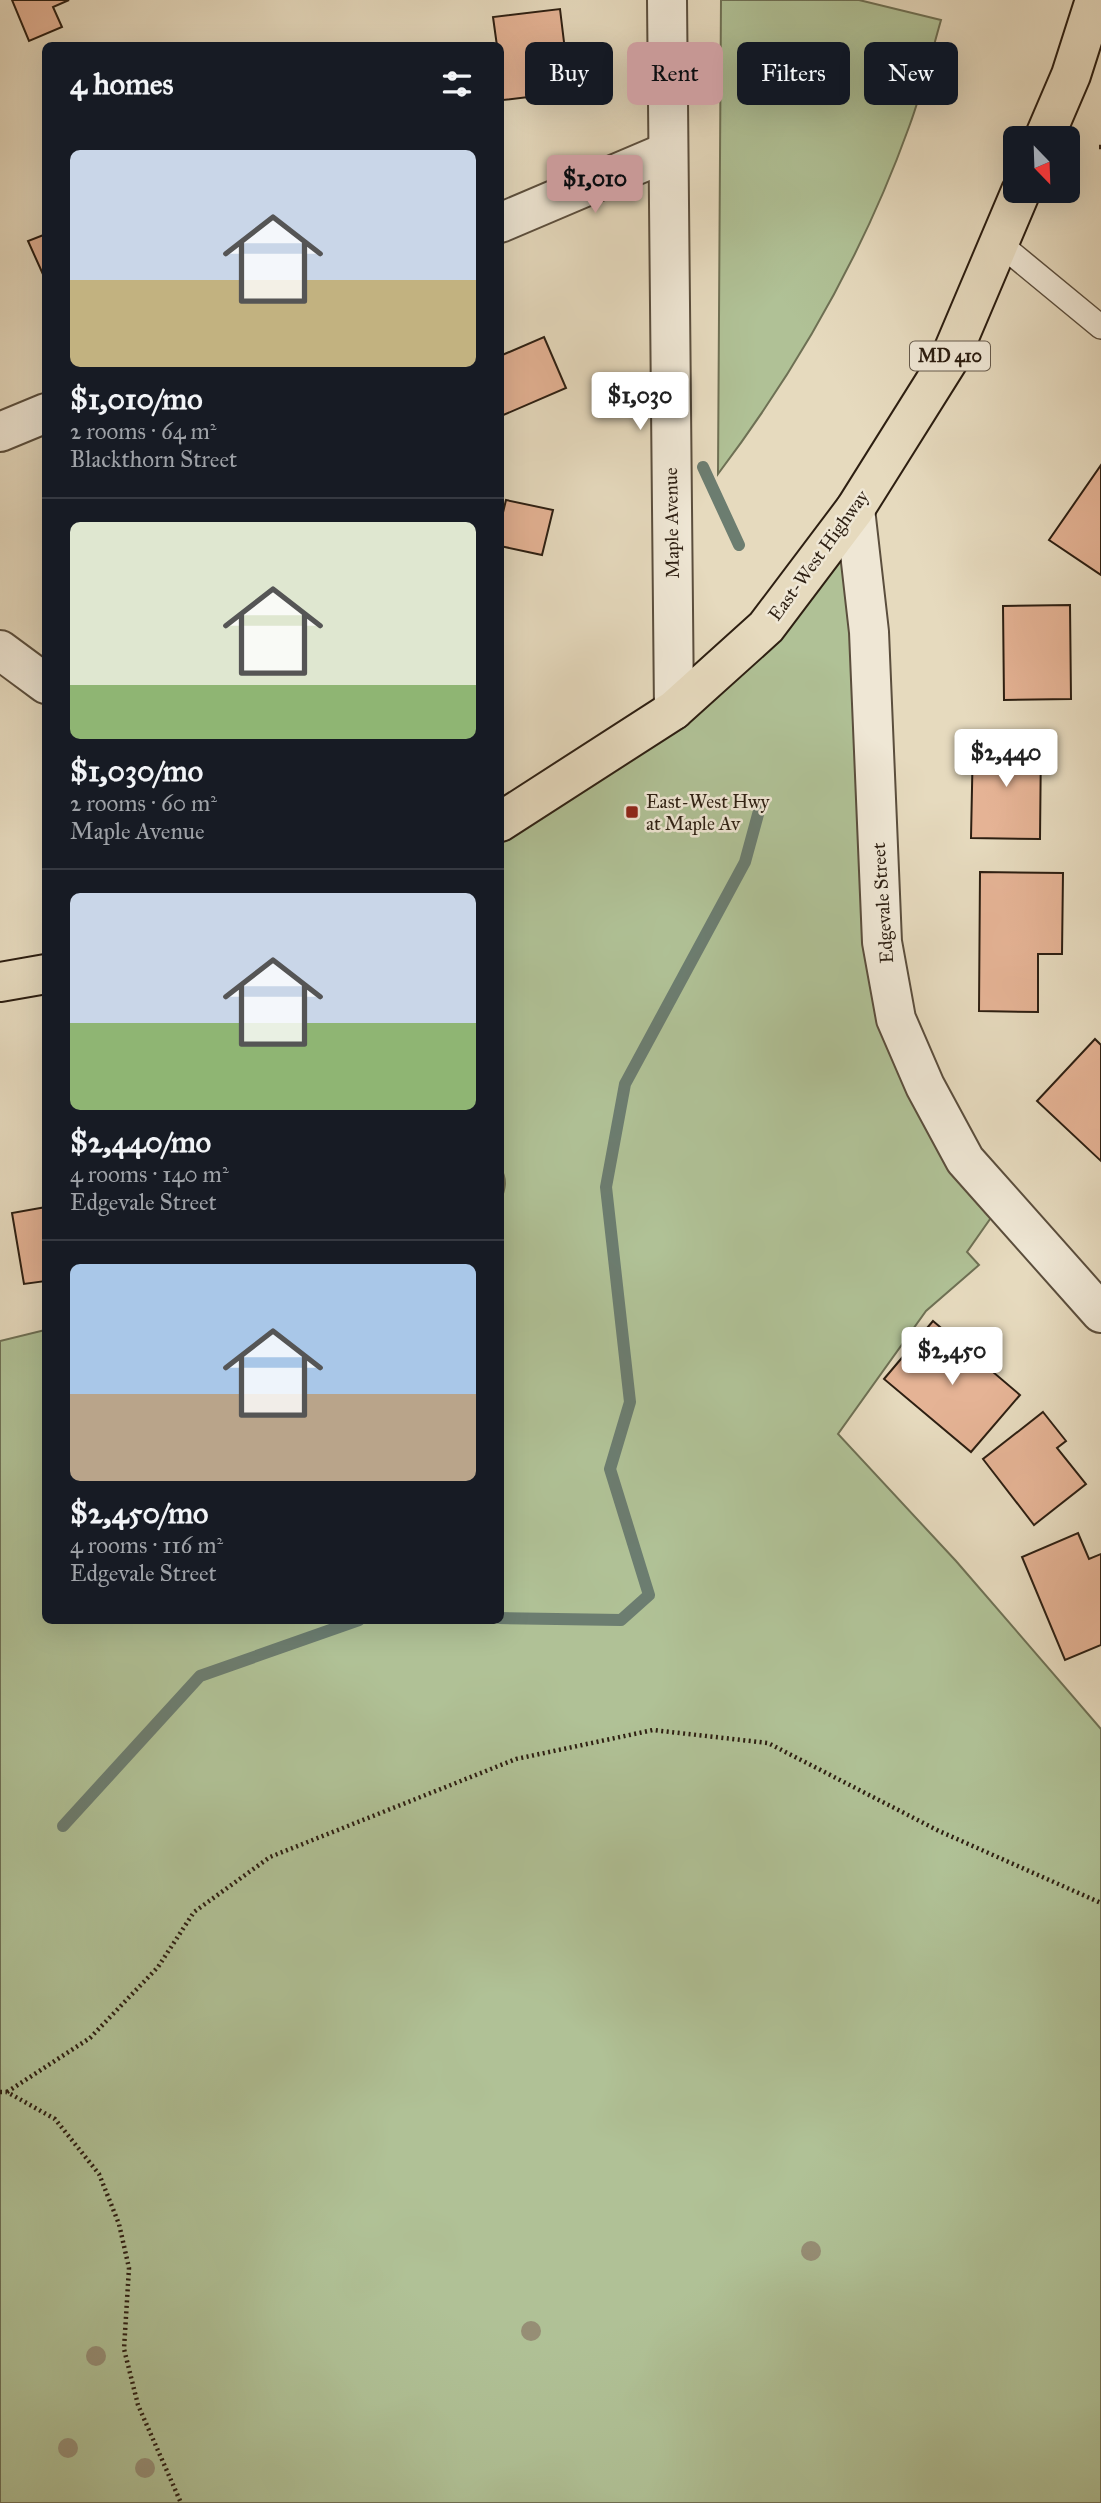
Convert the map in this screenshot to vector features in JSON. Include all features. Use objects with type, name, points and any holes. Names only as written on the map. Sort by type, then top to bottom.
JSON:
[{"type":"main road","points":[[1049,126],[1071,75],[1092,37],[1095,0]]},
{"type":"main road","name":"East-West Highway","points":[[504,819],[674,710],[766,627],[855,509],[951,356],[1016,203]]},
{"type":"main road","points":[[0,982],[42,975]]},
{"type":"street","name":"Maple Avenue","points":[[667,0],[674,710]]},
{"type":"street","points":[[504,221],[667,152]]},
{"type":"street","points":[[0,432],[42,415]]},
{"type":"street","name":"Edgevale Street","points":[[855,509],[869,632],[882,942],[896,1018],[925,1086],[965,1160],[1100,1310]]},
{"type":"street","points":[[0,650],[42,681]]},
{"type":"lane","points":[[999,243],[1101,327]]},
{"type":"path","points":[[7,2092],[90,2038],[158,1967],[194,1912],[270,1857],[516,1759],[653,1730],[768,1743],[939,1831],[1101,1903]]},
{"type":"path","points":[[0,2092],[7,2092],[55,2119],[99,2174],[119,2224],[129,2268],[124,2349],[138,2405],[181,2503]]},
{"type":"green space","points":[[721,0],[859,0],[941,20],[935,42],[864,42],[864,105],[916,105],[909,127],[871,219],[827,308],[775,393],[718,474],[720,105],[723,105],[723,42],[721,42]]},
{"type":"green space","points":[[855,509],[896,1018],[1002,1202],[967,1252],[979,1265],[926,1311],[838,1434],[956,1561],[1101,1729],[1101,2503],[0,2503],[0,1341],[42,1331],[42,1624],[504,1624],[504,820],[674,710]]},
{"type":"building","points":[[12,0],[69,0],[53,7],[62,27],[29,41]]},
{"type":"building","points":[[560,9],[564,42],[525,42],[525,97],[504,100],[504,42],[496,42],[493,17]]},
{"type":"building","points":[[42,236],[42,272],[28,241]]},
{"type":"building","points":[[544,337],[566,388],[504,415],[504,354]]},
{"type":"building","points":[[1101,465],[1101,575],[1049,540]]},
{"type":"building","points":[[506,500],[553,510],[542,555],[504,547]]},
{"type":"building","points":[[1070,605],[1071,699],[1004,700],[1003,606]]},
{"type":"building","points":[[973,739],[1041,740],[1040,839],[971,838]]},
{"type":"building","points":[[980,872],[1063,873],[1062,954],[1038,954],[1038,1012],[979,1011]]},
{"type":"building","points":[[1095,1039],[1101,1045],[1101,1161],[1037,1101]]},
{"type":"building","points":[[42,1208],[42,1282],[24,1284],[12,1213]]},
{"type":"building","points":[[933,1321],[1020,1395],[971,1452],[884,1379]]},
{"type":"building","points":[[1043,1412],[1066,1441],[1057,1448],[1086,1484],[1034,1525],[983,1459]]},
{"type":"building","points":[[1078,1533],[1089,1559],[1101,1554],[1101,1645],[1065,1660],[1022,1557]]},
{"type":"waterway","points":[[703,467],[739,545]]},
{"type":"waterway","points":[[504,1618],[621,1620],[649,1595],[610,1469],[630,1402],[606,1187],[625,1084],[745,862],[760,807]]},
{"type":"waterway","points":[[63,1826],[200,1676],[348,1624]]},
{"type":"place","name":"East-West Hwy at Maple Av","points":[[632,812]]}]
